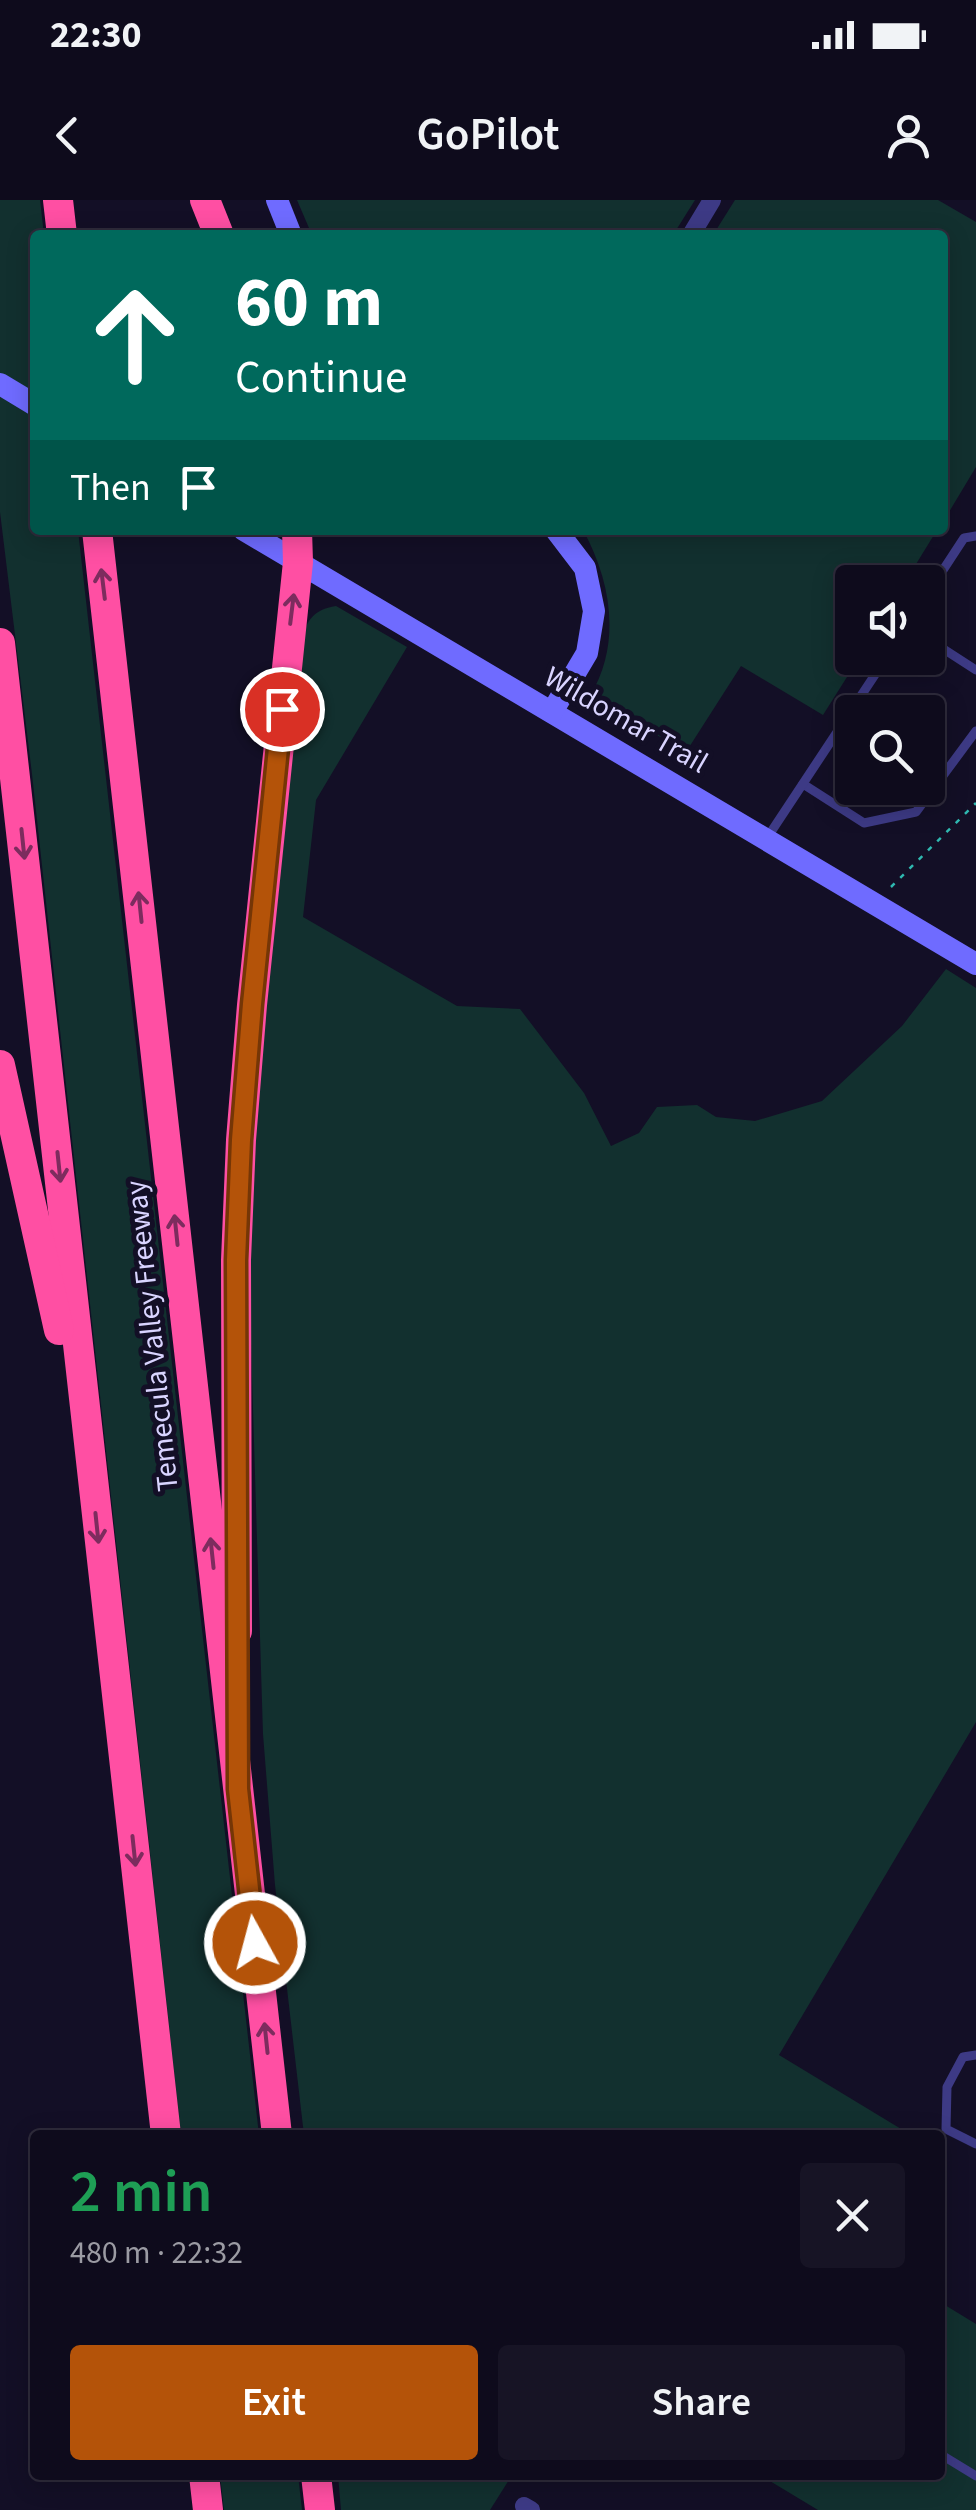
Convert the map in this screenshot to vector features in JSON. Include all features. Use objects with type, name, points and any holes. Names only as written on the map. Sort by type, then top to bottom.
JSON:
[{"type":"highway","points":[[58,200],[61,230]]},
{"type":"highway","points":[[205,200],[217,230]]},
{"type":"highway","name":"Temecula Valley Freeway","points":[[98,535],[276,2130]]},
{"type":"highway","points":[[238,1789],[236,1260],[241,1140],[298,562],[297,535]]},
{"type":"highway","points":[[0,643],[165,2130]]},
{"type":"highway","points":[[0,1065],[91,1470]]},
{"type":"highway","points":[[205,2480],[208,2510]]},
{"type":"highway","points":[[317,2480],[320,2510]]},
{"type":"main road","points":[[277,200],[289,230]]},
{"type":"main road","points":[[0,384],[30,402]]},
{"type":"main road","name":"Wildomar Trail","points":[[252,535],[976,964]]},
{"type":"main road","points":[[552,712],[586,652],[594,612],[585,568],[560,535]]},
{"type":"street","points":[[693,230],[712,200]]},
{"type":"lane","points":[[945,568],[964,538],[976,536]]},
{"type":"lane","points":[[945,650],[976,670]]},
{"type":"lane","points":[[767,838],[875,675]]},
{"type":"lane","points":[[803,784],[864,824],[916,812],[976,731]]},
{"type":"lane","points":[[976,2055],[963,2057],[947,2088],[946,2129],[976,2144]]},
{"type":"lane","points":[[945,2457],[976,2476]]},
{"type":"path","points":[[875,902],[976,803]]},
{"type":"green space","points":[[0,200],[40,200],[43,230],[30,230],[30,396],[0,378]]},
{"type":"green space","points":[[297,200],[695,200],[676,230],[310,230]]},
{"type":"green space","points":[[735,200],[938,200],[976,222],[976,467],[948,514],[948,230],[716,230]]},
{"type":"green space","points":[[0,392],[30,411],[30,535],[79,535],[258,2130],[180,2130],[0,512]]},
{"type":"green space","points":[[586,535],[934,535],[915,565],[835,565],[835,675],[848,675],[823,715],[741,666],[686,752],[590,696],[600,676],[609,634],[609,612],[600,570]]},
{"type":"green space","points":[[336,606],[407,647],[316,800],[303,917],[457,1006],[520,1009],[584,1093],[611,1146],[639,1133],[657,1107],[697,1105],[716,1117],[755,1121],[822,1101],[902,1026],[946,969],[976,988],[976,1722],[779,2055],[903,2130],[303,2130],[275,1885],[263,1734],[249,1279],[252,1158],[301,640],[312,617]]},
{"type":"green space","points":[[945,2305],[976,2324],[976,2510],[818,2510],[768,2480],[945,2480]]},
{"type":"green space","points":[[221,2480],[299,2480],[302,2510],[224,2510]]},
{"type":"green space","points":[[338,2480],[509,2480],[490,2510],[341,2510]]},
{"type":"route","points":[[255,1943],[238,1789],[236,1260],[252,1004],[282,709]]}]
